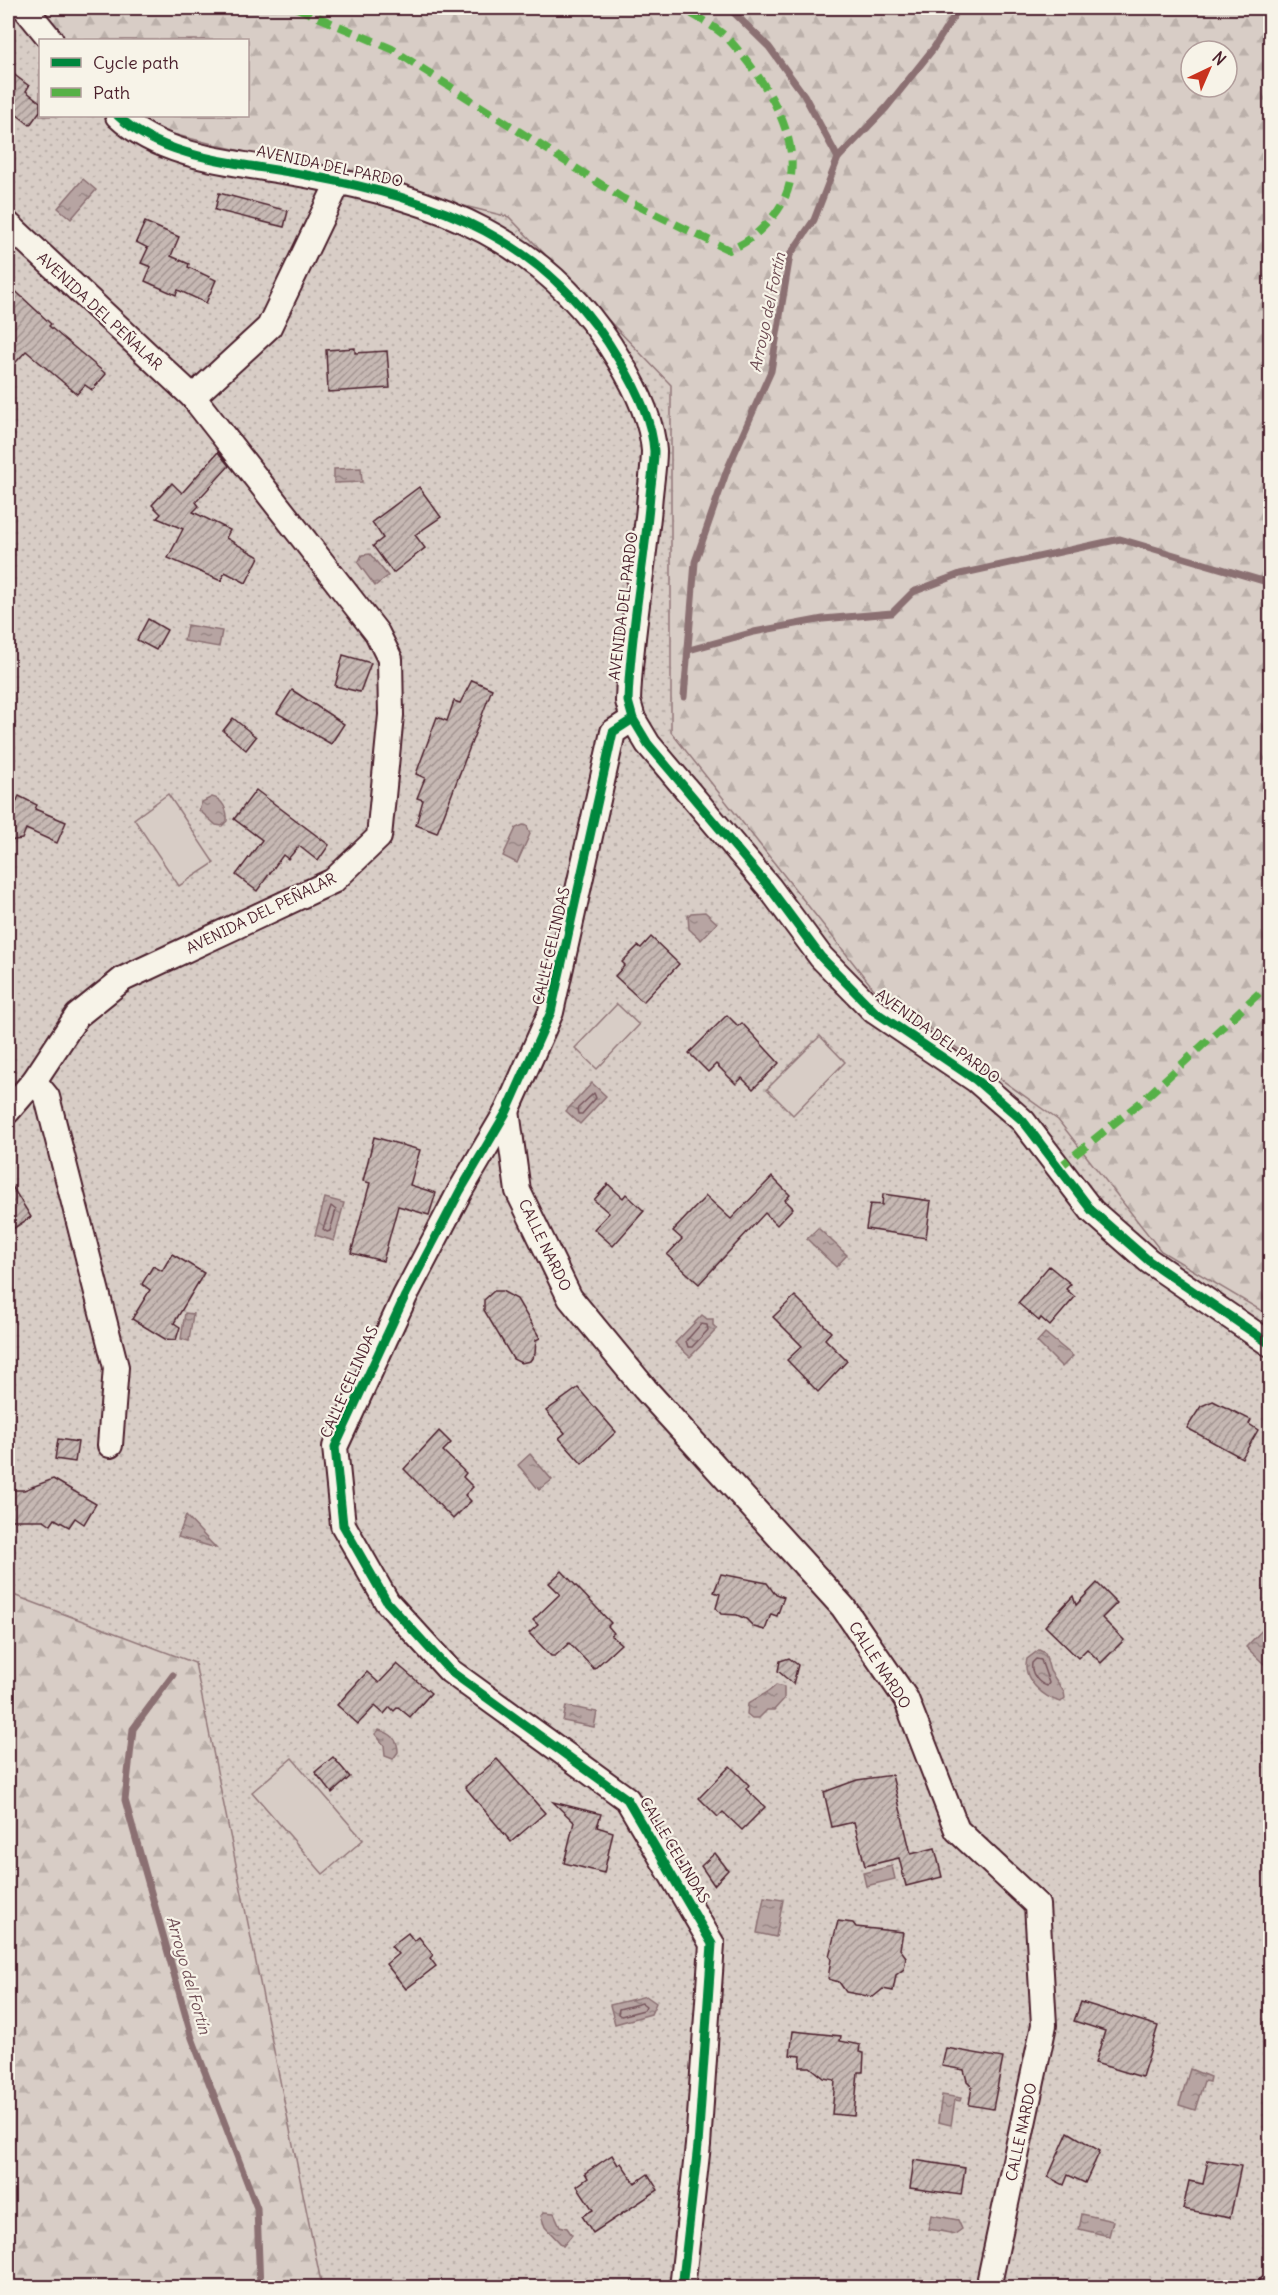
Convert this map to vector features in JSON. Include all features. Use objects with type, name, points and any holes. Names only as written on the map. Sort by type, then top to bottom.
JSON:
[{"type":"street","points":[[25,8],[50,39]]},
{"type":"street","name":"AVENIDA DEL PARDO","points":[[119,117],[132,129],[180,151],[395,193],[451,213],[491,232],[560,285],[587,314],[634,385],[654,450],[628,680],[628,701],[633,719],[648,744],[673,777],[769,887],[821,957],[874,1011],[976,1080],[1023,1121],[1092,1211],[1149,1261],[1270,1344]]},
{"type":"street","points":[[193,397],[269,327],[339,181]]},
{"type":"street","name":"AVENIDA DEL PEÑALAR","points":[[8,224],[193,397],[377,633],[390,659],[391,715],[379,837],[333,881],[123,980],[77,1016],[34,1081],[8,1111]]},
{"type":"street","name":"CALLE CELINDAS","points":[[633,719],[613,732],[551,1012],[507,1111],[460,1191],[405,1296],[335,1447],[343,1525],[387,1602],[450,1671],[627,1799],[712,1944],[698,2145],[682,2288]]},
{"type":"street","points":[[34,1081],[47,1097],[116,1367],[110,1446]]},
{"type":"street","name":"CALLE NARDO","points":[[507,1111],[518,1191],[570,1298],[645,1389],[843,1607],[906,1699],[957,1830],[1037,1905],[1044,2025],[988,2288]]},
{"type":"green space","points":[[8,8],[1270,8],[1270,2287],[8,2287]]},
{"type":"green space","points":[[34,8],[1270,8],[1270,1316],[1161,1251],[1058,1120],[873,988],[671,732],[671,385],[509,217],[156,130],[142,117],[249,117],[249,39],[65,39]]},
{"type":"green space","points":[[168,794],[214,863],[179,886],[134,819]]},
{"type":"green space","points":[[617,1004],[639,1025],[597,1069],[575,1048]]},
{"type":"green space","points":[[820,1036],[845,1062],[793,1115],[767,1089]]},
{"type":"green space","points":[[8,1593],[195,1663],[322,2287],[8,2287]]},
{"type":"green space","points":[[292,1758],[363,1840],[323,1874],[252,1792]]},
{"type":"water","points":[[83,179],[96,190],[71,219],[58,208]]},
{"type":"water","points":[[361,468],[362,482],[334,483],[334,469]]},
{"type":"water","points":[[370,554],[388,576],[375,586],[358,563],[362,555]]},
{"type":"water","points":[[187,625],[222,631],[219,647],[184,641]]},
{"type":"water","points":[[212,797],[219,800],[226,810],[227,821],[222,826],[216,825],[199,810],[202,802]]},
{"type":"water","points":[[527,826],[530,834],[517,863],[503,856],[516,828]]},
{"type":"water","points":[[705,912],[717,923],[701,940],[689,929],[688,916],[691,913]]},
{"type":"water","points":[[592,1083],[606,1096],[580,1124],[566,1111]]},
{"type":"water","points":[[325,1198],[344,1203],[334,1241],[315,1235]]},
{"type":"water","points":[[818,1228],[847,1255],[836,1267],[807,1239]]},
{"type":"water","points":[[185,1313],[193,1314],[189,1341],[181,1339]]},
{"type":"water","points":[[702,1315],[707,1319],[713,1319],[713,1325],[717,1329],[690,1357],[675,1343]]},
{"type":"water","points":[[1045,1333],[1073,1356],[1062,1367],[1037,1342]]},
{"type":"water","points":[[530,1454],[552,1480],[539,1490],[518,1465]]},
{"type":"water","points":[[186,1516],[216,1548],[178,1537]]},
{"type":"water","points":[[1270,1622],[1270,1657],[1264,1664],[1246,1647]]},
{"type":"water","points":[[1039,1650],[1045,1653],[1050,1671],[1064,1692],[1065,1698],[1061,1702],[1041,1692],[1027,1674],[1027,1659]]},
{"type":"water","points":[[776,1685],[784,1687],[784,1699],[774,1710],[767,1710],[759,1718],[752,1718],[747,1714],[748,1704]]},
{"type":"water","points":[[566,1706],[597,1712],[594,1727],[563,1721]]},
{"type":"water","points":[[379,1730],[395,1740],[398,1752],[393,1759],[385,1756],[384,1745],[375,1734]]},
{"type":"water","points":[[892,1866],[895,1879],[866,1886],[863,1873]]},
{"type":"water","points":[[764,1897],[783,1900],[776,1937],[757,1933]]},
{"type":"water","points":[[646,1996],[656,2003],[651,2014],[615,2024],[610,2005]]},
{"type":"water","points":[[1190,2069],[1210,2077],[1209,2082],[1204,2081],[1195,2110],[1179,2105]]},
{"type":"water","points":[[942,2095],[961,2098],[960,2101],[955,2100],[951,2125],[938,2122]]},
{"type":"water","points":[[544,2212],[554,2213],[560,2226],[567,2228],[572,2235],[563,2246],[545,2227],[541,2216]]},
{"type":"water","points":[[1082,2214],[1113,2221],[1109,2236],[1079,2229]]},
{"type":"water","points":[[931,2215],[958,2220],[962,2229],[955,2234],[928,2229]]},
{"type":"building","points":[[8,70],[29,86],[26,91],[39,101],[39,112],[30,125],[12,111],[8,117]]},
{"type":"building","points":[[219,193],[288,211],[284,227],[215,210]]},
{"type":"building","points":[[145,222],[179,237],[171,256],[216,280],[206,303],[178,290],[176,295],[145,281],[151,267],[141,263],[148,248],[136,242]]},
{"type":"building","points":[[8,284],[51,324],[49,326],[106,374],[92,390],[85,385],[77,394],[26,351],[8,371]]},
{"type":"building","points":[[355,348],[355,353],[387,351],[390,388],[328,392],[326,350]]},
{"type":"building","points":[[218,452],[229,466],[196,502],[199,506],[193,512],[230,530],[226,538],[259,557],[246,583],[225,572],[221,581],[168,558],[183,529],[157,518],[161,514],[152,505],[172,483],[182,493]]},
{"type":"building","points":[[419,487],[441,517],[415,535],[425,548],[393,573],[373,546],[383,538],[372,522]]},
{"type":"building","points":[[148,619],[167,630],[156,650],[137,640]]},
{"type":"building","points":[[343,655],[371,663],[360,692],[335,686]]},
{"type":"building","points":[[472,680],[492,689],[437,833],[416,825],[423,800],[417,798],[425,778],[416,774],[437,717],[447,721],[454,701],[460,703]]},
{"type":"building","points":[[292,690],[344,724],[331,744],[277,713]]},
{"type":"building","points":[[233,718],[256,737],[246,750],[223,731]]},
{"type":"building","points":[[256,790],[329,845],[318,861],[299,846],[288,859],[283,855],[257,891],[236,875],[262,840],[234,819]]},
{"type":"building","points":[[19,796],[37,805],[35,809],[66,822],[57,843],[26,829],[22,839],[8,841],[8,812],[12,811]]},
{"type":"building","points":[[651,937],[679,964],[643,1002],[615,976],[625,965],[622,962],[638,946],[641,948]]},
{"type":"building","points":[[727,1015],[738,1026],[742,1023],[779,1063],[753,1089],[742,1078],[736,1084],[716,1064],[708,1072],[689,1053]]},
{"type":"building","points":[[374,1137],[420,1150],[410,1185],[436,1193],[429,1215],[398,1206],[383,1261],[351,1253],[370,1183],[363,1181]]},
{"type":"building","points":[[772,1177],[790,1195],[785,1200],[793,1208],[777,1225],[765,1213],[699,1284],[667,1255],[682,1239],[673,1231],[706,1196],[731,1219]]},
{"type":"building","points":[[8,1180],[31,1217],[8,1232]]},
{"type":"building","points":[[608,1184],[623,1198],[626,1194],[644,1211],[613,1246],[594,1229],[609,1213],[594,1200]]},
{"type":"building","points":[[883,1194],[931,1201],[926,1238],[866,1229],[870,1204],[882,1205]]},
{"type":"building","points":[[172,1254],[204,1273],[174,1323],[180,1327],[176,1340],[165,1339],[132,1319],[150,1290],[142,1284],[153,1266],[162,1271]]},
{"type":"building","points":[[1049,1266],[1071,1284],[1066,1289],[1075,1297],[1050,1326],[1041,1318],[1039,1321],[1018,1303]]},
{"type":"building","points":[[494,1291],[502,1291],[517,1299],[540,1338],[536,1340],[535,1354],[530,1361],[521,1363],[513,1359],[484,1310],[484,1300]]},
{"type":"building","points":[[795,1296],[831,1332],[825,1339],[847,1361],[818,1392],[787,1360],[802,1346],[773,1317]]},
{"type":"building","points":[[578,1388],[616,1432],[582,1464],[559,1438],[565,1433],[546,1411]]},
{"type":"building","points":[[1213,1401],[1251,1420],[1249,1424],[1258,1430],[1242,1458],[1187,1428],[1201,1406]]},
{"type":"building","points":[[439,1431],[451,1443],[443,1451],[466,1473],[463,1477],[473,1487],[465,1495],[471,1501],[453,1519],[404,1469]]},
{"type":"building","points":[[58,1439],[78,1442],[75,1462],[55,1459]]},
{"type":"building","points":[[53,1479],[96,1504],[84,1524],[75,1518],[69,1527],[55,1519],[51,1525],[44,1520],[8,1520],[8,1490],[24,1490]]},
{"type":"building","points":[[562,1571],[611,1623],[608,1626],[614,1633],[611,1635],[621,1644],[594,1669],[569,1643],[555,1656],[551,1656],[529,1633],[538,1625],[533,1620],[560,1594],[549,1583]]},
{"type":"building","points":[[721,1574],[767,1583],[774,1593],[784,1597],[777,1616],[771,1614],[765,1630],[754,1627],[746,1619],[737,1615],[721,1614],[716,1608],[720,1594],[714,1592]]},
{"type":"building","points":[[1097,1583],[1117,1603],[1102,1618],[1124,1640],[1101,1663],[1087,1649],[1078,1658],[1045,1626],[1073,1596],[1076,1605]]},
{"type":"building","points":[[789,1658],[798,1665],[793,1684],[778,1671],[780,1661]]},
{"type":"building","points":[[397,1664],[431,1693],[410,1717],[398,1707],[394,1711],[390,1707],[384,1714],[375,1706],[358,1724],[337,1705],[367,1672],[379,1683]]},
{"type":"building","points":[[333,1757],[350,1777],[332,1793],[315,1772]]},
{"type":"building","points":[[497,1759],[545,1813],[511,1842],[465,1787]]},
{"type":"building","points":[[730,1766],[749,1785],[746,1789],[765,1807],[742,1830],[723,1812],[718,1817],[699,1798]]},
{"type":"building","points":[[892,1775],[911,1854],[935,1848],[942,1877],[906,1886],[899,1858],[865,1866],[854,1822],[832,1827],[824,1792],[857,1780]]},
{"type":"building","points":[[553,1802],[601,1814],[597,1827],[613,1832],[604,1873],[564,1863],[574,1822]]},
{"type":"building","points":[[715,1853],[728,1870],[714,1885],[701,1866]]},
{"type":"building","points":[[838,1921],[853,1923],[856,1927],[903,1932],[900,1949],[906,1957],[904,1969],[896,1975],[893,1991],[883,1989],[873,1997],[846,1992],[839,1982],[828,1979],[831,1959],[829,1956]]},
{"type":"building","points":[[408,1933],[414,1941],[419,1937],[433,1955],[430,1958],[436,1966],[406,1989],[386,1964],[398,1954],[391,1946]]},
{"type":"building","points":[[1081,2002],[1158,2026],[1142,2077],[1095,2063],[1105,2031],[1074,2021]]},
{"type":"building","points":[[793,2031],[841,2036],[840,2041],[860,2045],[859,2052],[864,2053],[863,2072],[858,2072],[854,2116],[832,2114],[835,2080],[824,2078],[810,2067],[800,2067],[801,2056],[790,2055]]},
{"type":"building","points":[[946,2048],[1003,2058],[993,2109],[969,2105],[972,2086],[967,2081],[964,2070],[942,2066]]},
{"type":"building","points":[[1068,2132],[1100,2151],[1085,2183],[1068,2175],[1064,2185],[1048,2177]]},
{"type":"building","points":[[612,2155],[618,2165],[621,2163],[635,2183],[648,2174],[658,2190],[593,2233],[582,2216],[593,2210],[577,2186],[588,2178],[585,2173]]},
{"type":"building","points":[[914,2160],[965,2168],[961,2195],[910,2188]]},
{"type":"building","points":[[1208,2160],[1241,2166],[1230,2218],[1183,2209],[1189,2181],[1203,2184]]},
{"type":"waterway","points":[[729,8],[769,47],[804,95],[838,158]]},
{"type":"waterway","name":"Arroyo del Fortín","points":[[684,697],[695,562],[727,470],[771,371],[790,255],[814,220],[838,158],[886,108],[933,49],[959,8]]},
{"type":"waterway","points":[[689,650],[754,632],[823,619],[892,613],[913,592],[960,574],[1120,539],[1270,583]]},
{"type":"waterway","name":"Arroyo del Fortín","points":[[173,1675],[133,1729],[125,1800],[192,2038],[257,2208],[260,2288]]},
{"type":"marked path","points":[[297,8],[392,49],[622,198],[729,250],[760,230],[784,199],[791,176],[791,153],[785,128],[775,105],[747,61],[721,32],[682,8]]},
{"type":"marked path","points":[[1057,1169],[1141,1102],[1270,983]]},
{"type":"cycle path","points":[[119,117],[137,131],[159,143],[182,151],[232,163],[354,185],[444,212],[485,231],[523,255],[559,283],[591,318],[619,360],[642,404],[653,439],[653,465],[631,652],[628,701],[633,719],[648,744],[769,887],[821,957],[874,1011],[976,1080],[1023,1121],[1092,1211],[1149,1261],[1270,1344]]},
{"type":"cycle path","points":[[633,719],[613,732],[551,1012],[507,1111],[460,1191],[405,1296],[335,1447],[343,1525],[387,1602],[450,1671],[627,1799],[712,1944],[698,2145],[682,2288]]}]
